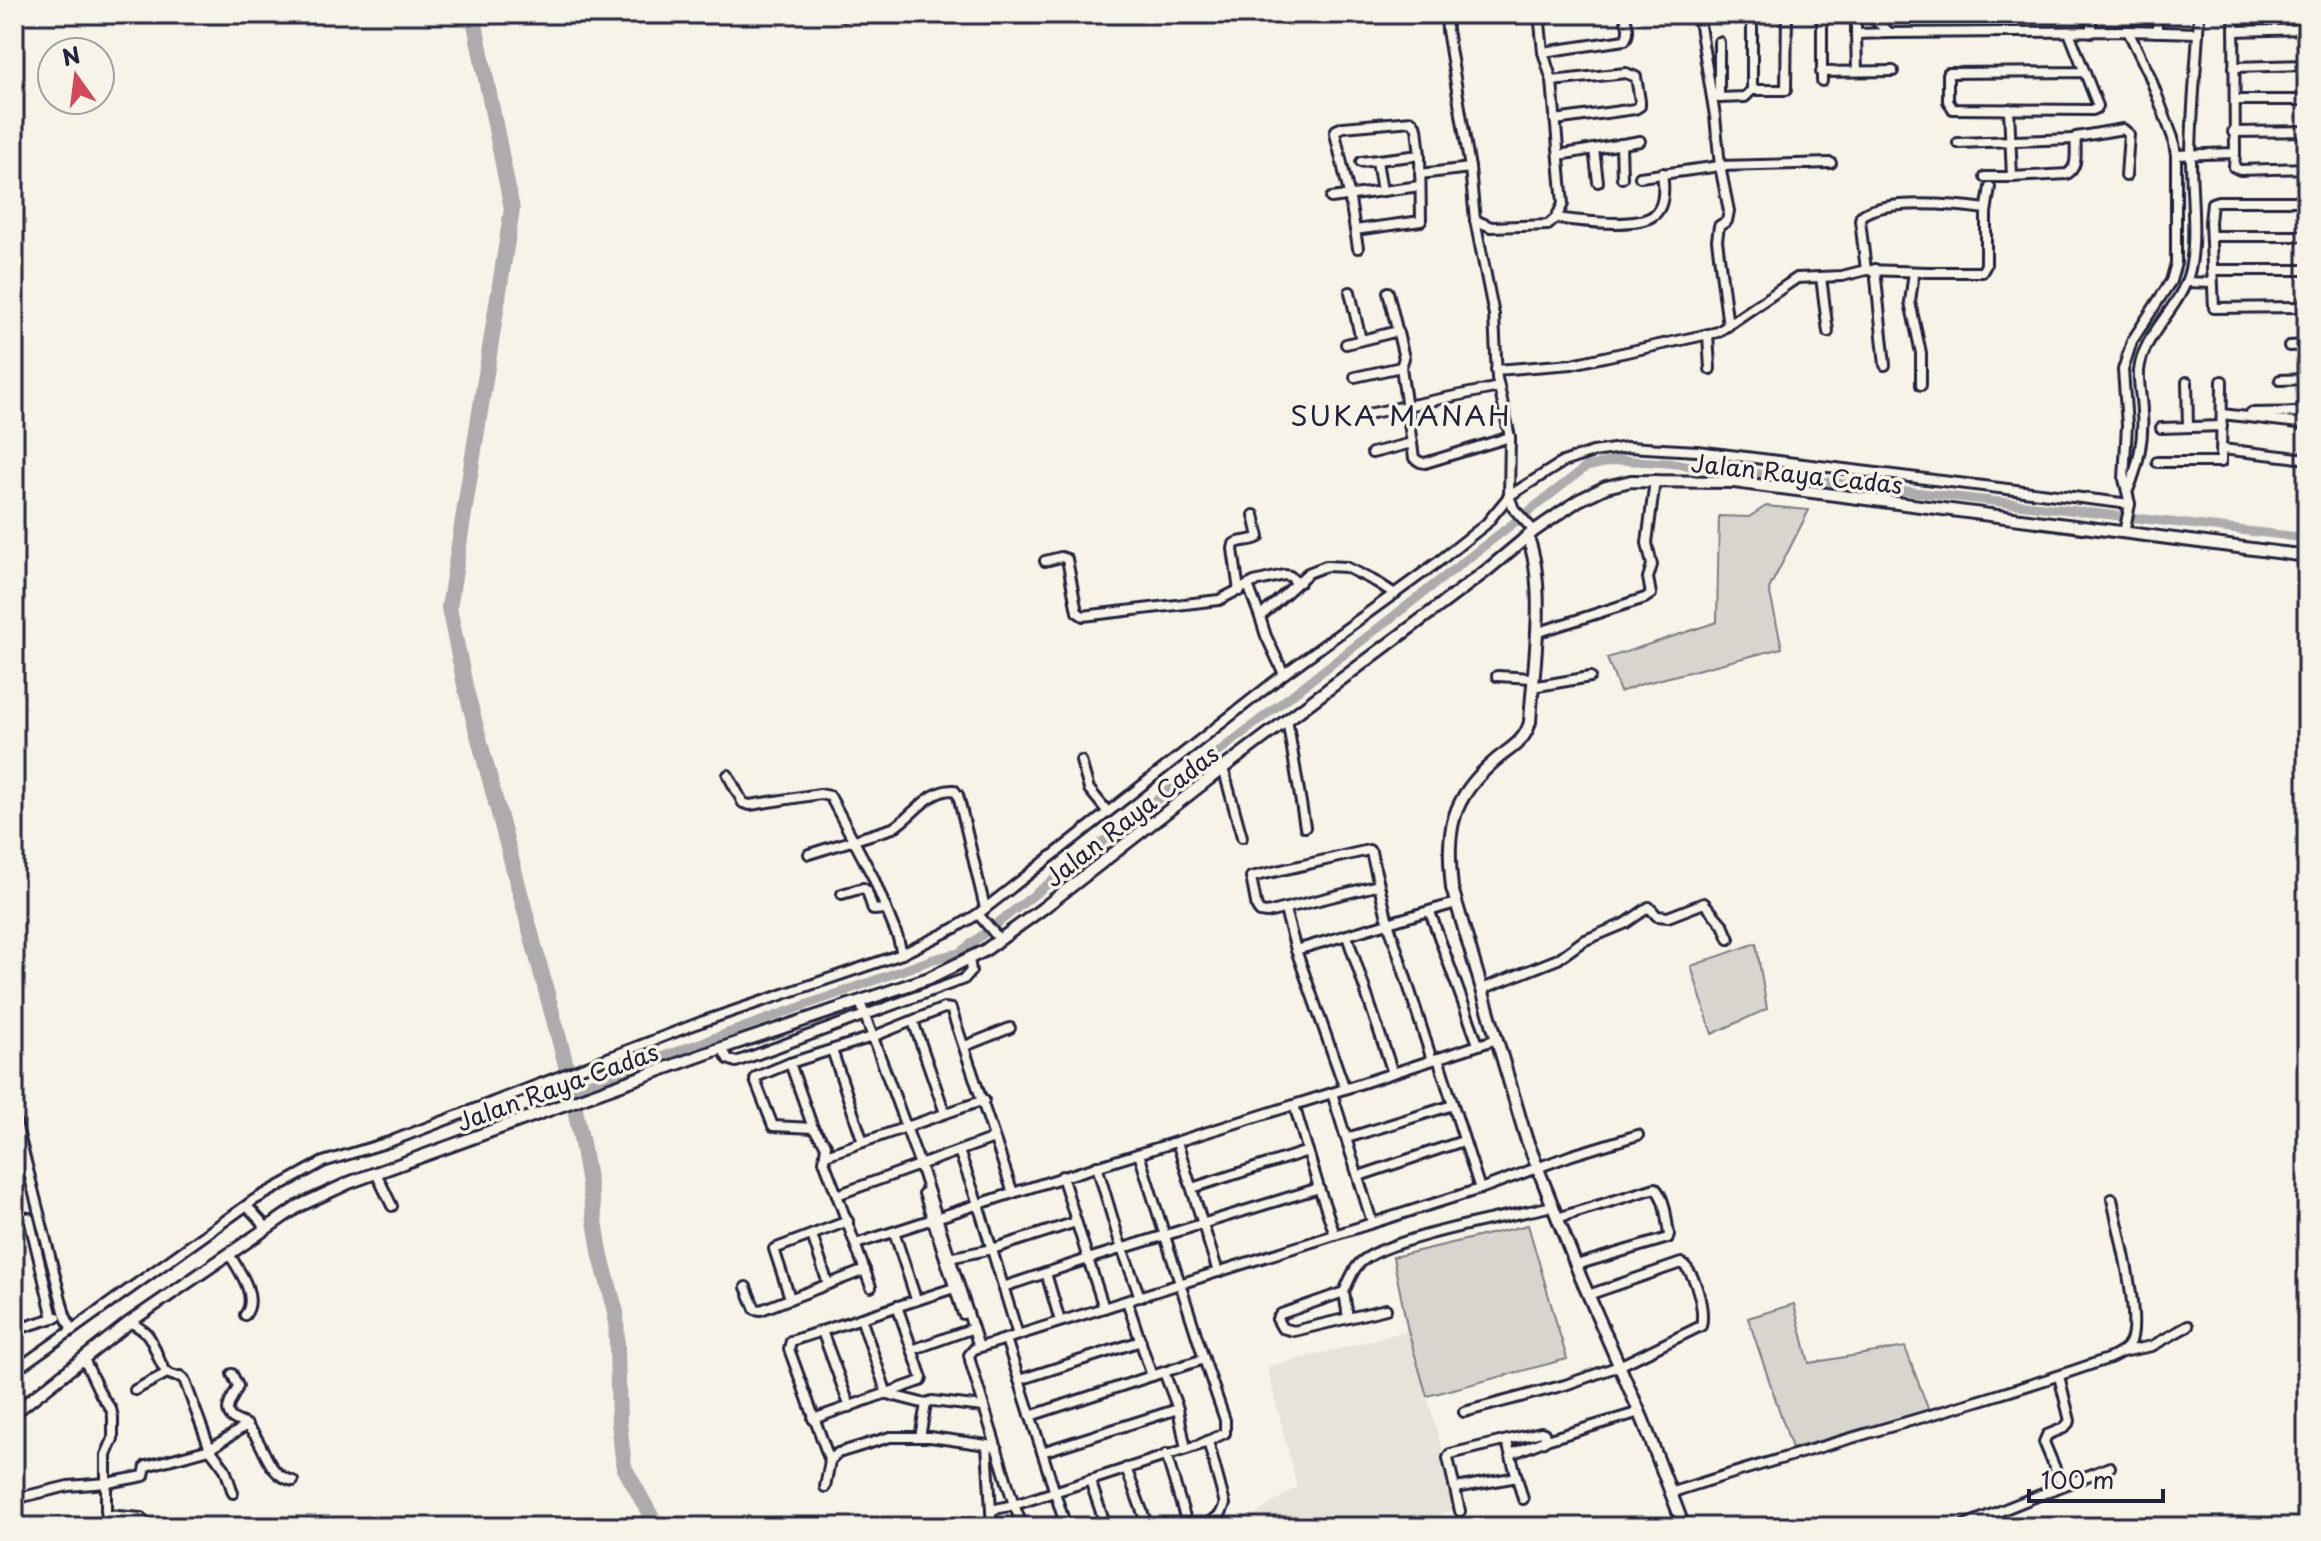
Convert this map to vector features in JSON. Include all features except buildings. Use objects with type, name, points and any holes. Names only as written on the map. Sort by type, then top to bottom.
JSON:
[{"type":"street","points":[[1375,14],[1384,14]]},
{"type":"street","points":[[1446,14],[1475,220],[1494,315],[1496,370],[1510,437],[1509,496],[1531,534],[1535,561],[1536,633],[1527,733],[1481,774],[1461,801],[1450,831],[1452,888],[1526,1138],[1588,1295],[1640,1412],[1684,1527]]},
{"type":"street","points":[[1475,220],[1491,227],[1548,225],[1556,218],[1563,204],[1552,81],[1543,52],[1540,23],[1547,14]]},
{"type":"street","points":[[1543,52],[1625,40],[1628,28],[1624,14]]},
{"type":"street","points":[[1698,14],[1729,217],[1719,226],[1717,240],[1728,326]]},
{"type":"street","points":[[1752,14],[1752,90]]},
{"type":"street","points":[[1719,42],[1719,98],[1745,97],[1752,90],[1786,90],[1787,14]]},
{"type":"street","points":[[1822,14],[1822,76],[1857,71],[1893,71]]},
{"type":"street","points":[[1856,14],[1857,71]]},
{"type":"street","points":[[1868,14],[1890,33]]},
{"type":"street","points":[[2091,14],[2091,32]]},
{"type":"street","points":[[2157,14],[2157,32]]},
{"type":"street","points":[[2128,490],[2133,480],[2143,426],[2139,372],[2142,358],[2160,324],[2183,292],[2192,254],[2191,156],[2199,14]]},
{"type":"street","points":[[2234,14],[2234,167],[2240,170],[2307,168]]},
{"type":"street","points":[[2234,31],[2307,29]]},
{"type":"street","points":[[2125,530],[2129,506],[2124,479],[2127,425],[2123,370],[2132,341],[2168,287],[2176,263],[2176,155],[2173,138],[2149,74],[2128,31]]},
{"type":"street","points":[[2069,32],[2085,72],[2098,106],[2097,108],[1953,109],[1948,101],[1948,73],[2085,72]]},
{"type":"street","points":[[1856,34],[2198,33]]},
{"type":"street","points":[[2234,67],[2307,65]]},
{"type":"street","points":[[1552,81],[1633,74],[1640,101],[1640,106],[1635,109],[1555,120]]},
{"type":"street","points":[[2235,100],[2307,100]]},
{"type":"street","points":[[2009,109],[2012,177]]},
{"type":"street","points":[[1355,230],[1421,221],[1420,155],[1417,128],[1412,121],[1338,128],[1335,133],[1358,248]]},
{"type":"street","points":[[1958,143],[2075,139],[2123,129],[2129,134],[2126,176]]},
{"type":"street","points":[[2233,132],[2307,131]]},
{"type":"street","points":[[1985,177],[2067,174],[2075,166],[2075,139]]},
{"type":"street","points":[[1559,155],[1640,141]]},
{"type":"street","points":[[1621,144],[1622,178]]},
{"type":"street","points":[[1594,149],[1598,182]]},
{"type":"street","points":[[2176,155],[2235,153]]},
{"type":"street","points":[[1361,162],[1420,155]]},
{"type":"street","points":[[1377,161],[1382,191]]},
{"type":"street","points":[[1640,177],[1720,166],[1831,163]]},
{"type":"street","points":[[1420,174],[1470,168]]},
{"type":"street","points":[[1556,218],[1595,224],[1640,221],[1651,217],[1656,214],[1662,200],[1662,173]]},
{"type":"street","points":[[1331,198],[1420,186]]},
{"type":"street","points":[[1496,370],[1572,364],[1718,332],[1797,278],[1842,276],[1870,270],[1979,272],[1984,270],[1987,253],[1986,209],[1990,187]]},
{"type":"street","points":[[2307,201],[2212,203],[2211,236],[2214,308],[2307,307]]},
{"type":"street","points":[[1885,365],[1860,220],[1866,212],[1924,204],[1986,209]]},
{"type":"street","points":[[2211,236],[2307,236]]},
{"type":"street","points":[[2212,270],[2307,270]]},
{"type":"street","points":[[1914,272],[1910,302],[1921,353],[1921,385]]},
{"type":"street","points":[[1821,277],[1828,332]]},
{"type":"street","points":[[2187,282],[2212,283]]},
{"type":"street","points":[[2168,287],[2183,292]]},
{"type":"street","points":[[1350,292],[1361,340]]},
{"type":"street","points":[[1388,292],[1404,358],[1401,367],[1414,458],[1425,463],[1510,437]]},
{"type":"street","points":[[1346,344],[1398,331]]},
{"type":"street","points":[[1708,334],[1710,369]]},
{"type":"street","points":[[2289,346],[2307,345]]},
{"type":"street","points":[[1355,377],[1401,367]]},
{"type":"street","points":[[2280,380],[2307,379]]},
{"type":"street","points":[[2157,462],[2221,462],[2222,381]]},
{"type":"street","points":[[2187,382],[2188,427]]},
{"type":"street","points":[[1363,415],[1499,387]]},
{"type":"street","points":[[2222,414],[2307,412]]},
{"type":"street","points":[[2222,414],[2307,424]]},
{"type":"street","points":[[2161,428],[2222,426]]},
{"type":"street","points":[[1372,453],[1412,443]]},
{"type":"street","points":[[14,1371],[249,1207],[323,1162],[389,1142],[701,1022],[902,954],[982,914],[1107,811],[1284,674],[1486,524],[1509,496],[1563,462],[1593,452],[1628,447],[1697,451],[2129,506]]},
{"type":"street","points":[[2222,449],[2307,459]]},
{"type":"street","points":[[1536,633],[1651,594],[1648,578],[1652,565],[1647,543],[1655,480]]},
{"type":"street","name":"Jalan Raya Cadas","points":[[14,1413],[130,1322],[299,1206],[376,1173],[560,1106],[929,978],[969,958],[1531,534],[1579,500],[1606,487],[1655,480],[1734,482],[2125,530],[2307,556]]},
{"type":"street","points":[[1239,591],[1233,549],[1239,541],[1259,537],[1254,515]]},
{"type":"street","points":[[1045,561],[1061,557],[1067,559],[1077,612],[1083,616],[1219,600],[1248,585],[1284,575],[1300,582]]},
{"type":"street","points":[[1260,617],[1308,573],[1318,568],[1346,567],[1395,594]]},
{"type":"street","points":[[1248,585],[1266,636],[1284,674]]},
{"type":"street","points":[[1497,676],[1532,683],[1590,677]]},
{"type":"street","points":[[1287,719],[1305,827]]},
{"type":"street","points":[[1081,761],[1089,789],[1107,811]]},
{"type":"street","points":[[1223,768],[1242,837]]},
{"type":"street","points":[[728,775],[740,799],[750,805],[826,794],[833,800],[873,877],[902,954]]},
{"type":"street","points":[[809,854],[893,828],[924,802],[941,792],[954,790],[958,795],[982,914],[997,937]]},
{"type":"street","points":[[1379,885],[1285,910],[1260,912],[1251,877],[1369,850],[1372,854],[1388,922],[1480,1189]]},
{"type":"street","points":[[842,894],[863,888],[867,891],[873,910],[886,909]]},
{"type":"street","points":[[1296,950],[1456,903]]},
{"type":"street","points":[[1482,989],[1558,959],[1583,941],[1626,923],[1649,907],[1657,916],[1668,917],[1704,903],[1723,925],[1729,939]]},
{"type":"street","points":[[1285,910],[1345,1089]]},
{"type":"street","points":[[1430,912],[1478,1044]]},
{"type":"street","points":[[1347,936],[1393,1073]]},
{"type":"street","points":[[722,1048],[728,1059],[736,1062],[863,1017],[969,975],[969,958]]},
{"type":"street","points":[[929,978],[934,990]]},
{"type":"street","points":[[858,1003],[918,1166],[976,1348]]},
{"type":"street","points":[[813,1128],[773,1126],[756,1077],[944,1008],[951,1009],[1013,1193]]},
{"type":"street","points":[[913,1021],[945,1113]]},
{"type":"street","points":[[965,1046],[1010,1028]]},
{"type":"street","points":[[856,1244],[1497,1039]]},
{"type":"street","points":[[832,1050],[863,1142]]},
{"type":"street","points":[[790,1063],[813,1128],[826,1145],[824,1161],[871,1287]]},
{"type":"street","points":[[1332,1093],[1372,1222]]},
{"type":"street","points":[[826,1155],[984,1100]]},
{"type":"street","points":[[1294,1105],[1335,1235]]},
{"type":"street","points":[[1347,1138],[1453,1105]]},
{"type":"street","points":[[14,1115],[65,1315],[72,1330]]},
{"type":"street","points":[[1023,1527],[992,1447],[969,1355],[976,1348],[1480,1189],[1572,1155],[1638,1135]]},
{"type":"street","points":[[837,1195],[994,1138]]},
{"type":"street","points":[[1359,1176],[1463,1141]]},
{"type":"street","points":[[1177,1142],[1218,1272]]},
{"type":"street","points":[[959,1151],[1018,1335]]},
{"type":"street","points":[[1192,1188],[1308,1151]]},
{"type":"street","points":[[991,1510],[1186,1449],[1225,1433],[1225,1420],[1139,1154]]},
{"type":"street","points":[[1097,1166],[1140,1297]]},
{"type":"street","points":[[376,1173],[392,1206]]},
{"type":"street","points":[[1062,1176],[1104,1308]]},
{"type":"street","points":[[1003,1287],[1319,1188]]},
{"type":"street","points":[[1557,1218],[1655,1188],[1659,1191],[1669,1234],[1666,1239],[1576,1265]]},
{"type":"street","points":[[2112,1199],[2133,1312],[2131,1341],[2121,1353]]},
{"type":"street","points":[[1348,1318],[1344,1292],[1357,1266],[1379,1251],[1415,1238],[1553,1206]]},
{"type":"street","points":[[249,1207],[265,1227]]},
{"type":"street","points":[[14,1216],[29,1218],[53,1318]]},
{"type":"street","points":[[790,1298],[774,1249],[848,1221]]},
{"type":"street","points":[[948,1258],[992,1249],[1076,1222]]},
{"type":"street","points":[[894,1232],[916,1299]]},
{"type":"street","points":[[812,1235],[828,1284]]},
{"type":"street","points":[[229,1254],[245,1281],[250,1303],[245,1315]]},
{"type":"street","points":[[948,1258],[954,1288],[976,1348]]},
{"type":"street","points":[[1464,1412],[1565,1385],[1619,1366],[1701,1326],[1702,1308],[1690,1270],[1681,1263],[1588,1295]]},
{"type":"street","points":[[746,1287],[757,1310],[865,1270]]},
{"type":"street","points":[[1046,1273],[1060,1321]]},
{"type":"street","points":[[825,1487],[830,1461],[789,1344],[954,1288]]},
{"type":"street","points":[[1344,1292],[1281,1314],[1277,1319],[1282,1328],[1294,1331],[1386,1309]]},
{"type":"street","points":[[1127,1301],[1152,1376]]},
{"type":"street","points":[[813,1419],[922,1380],[897,1306]]},
{"type":"street","points":[[14,1330],[65,1315]]},
{"type":"street","points":[[861,1318],[887,1394]]},
{"type":"street","points":[[130,1322],[150,1337],[167,1373],[184,1379],[210,1449],[225,1469],[233,1493]]},
{"type":"street","points":[[1670,1493],[2059,1376],[2121,1353],[2152,1346],[2188,1326]]},
{"type":"street","points":[[912,1350],[968,1330]]},
{"type":"street","points":[[822,1331],[850,1407]]},
{"type":"street","points":[[1006,1339],[1066,1527]]},
{"type":"street","points":[[1019,1380],[1141,1341]]},
{"type":"street","points":[[84,1359],[113,1417],[113,1439],[106,1455],[109,1527]]},
{"type":"street","points":[[1030,1416],[1204,1359]]},
{"type":"street","points":[[1164,1372],[1178,1409],[1186,1449]]},
{"type":"street","points":[[135,1390],[167,1373]]},
{"type":"street","points":[[232,1374],[238,1386],[228,1409],[233,1419],[247,1425],[257,1437],[273,1470],[293,1481]]},
{"type":"street","points":[[2059,1376],[2070,1421],[2064,1428],[2047,1435],[2044,1442],[2062,1485]]},
{"type":"street","points":[[887,1394],[926,1404],[932,1401],[983,1407]]},
{"type":"street","points":[[920,1437],[926,1404]]},
{"type":"street","points":[[1042,1452],[1178,1409]]},
{"type":"street","points":[[1511,1454],[1546,1440],[1640,1412]]},
{"type":"street","points":[[14,1499],[68,1486],[144,1476],[148,1465],[210,1449],[247,1425]]},
{"type":"street","points":[[1460,1511],[1448,1456],[1541,1432],[1546,1440]]},
{"type":"street","points":[[830,1461],[838,1453],[890,1437],[920,1437],[992,1447]]},
{"type":"street","points":[[1202,1527],[1220,1515],[1225,1504],[1208,1441]]},
{"type":"street","points":[[1507,1442],[1523,1499]]},
{"type":"street","points":[[992,1447],[992,1527]]},
{"type":"street","points":[[1166,1454],[1188,1527]]},
{"type":"street","points":[[1960,1527],[2110,1467]]},
{"type":"street","points":[[1126,1468],[1148,1527]]},
{"type":"street","points":[[1456,1488],[1517,1477]]},
{"type":"street","points":[[1090,1480],[1106,1527]]},
{"type":"street","points":[[107,1515],[141,1518],[148,1525]]},
{"type":"shaded area","points":[[1766,506],[1809,510],[1769,589],[1782,648],[1620,692],[1607,658],[1717,622],[1719,516],[1749,517]]},
{"type":"shaded area","points":[[1756,943],[1767,1009],[1712,1034],[1691,966]]},
{"type":"shaded area","points":[[1528,1225],[1567,1359],[1427,1396],[1408,1331],[1393,1257]]},
{"type":"shaded area","points":[[1794,1304],[1809,1363],[1905,1347],[1929,1411],[1863,1434],[1792,1448],[1748,1318]]},
{"type":"shaded area","points":[[1408,1331],[1459,1508],[1401,1527],[1246,1527],[1247,1520],[1297,1487],[1267,1367]]},
{"type":"waterway","points":[[473,14],[512,209],[449,608],[466,690],[566,1065],[582,1143],[601,1257],[616,1312],[619,1422],[624,1467],[657,1527]]},
{"type":"waterway","points":[[574,1088],[934,959],[959,953],[1586,467],[1618,460],[1667,463],[2307,538]]},
{"type":"district","name":"SUKA MANAH","points":[[1401,414]]}]
